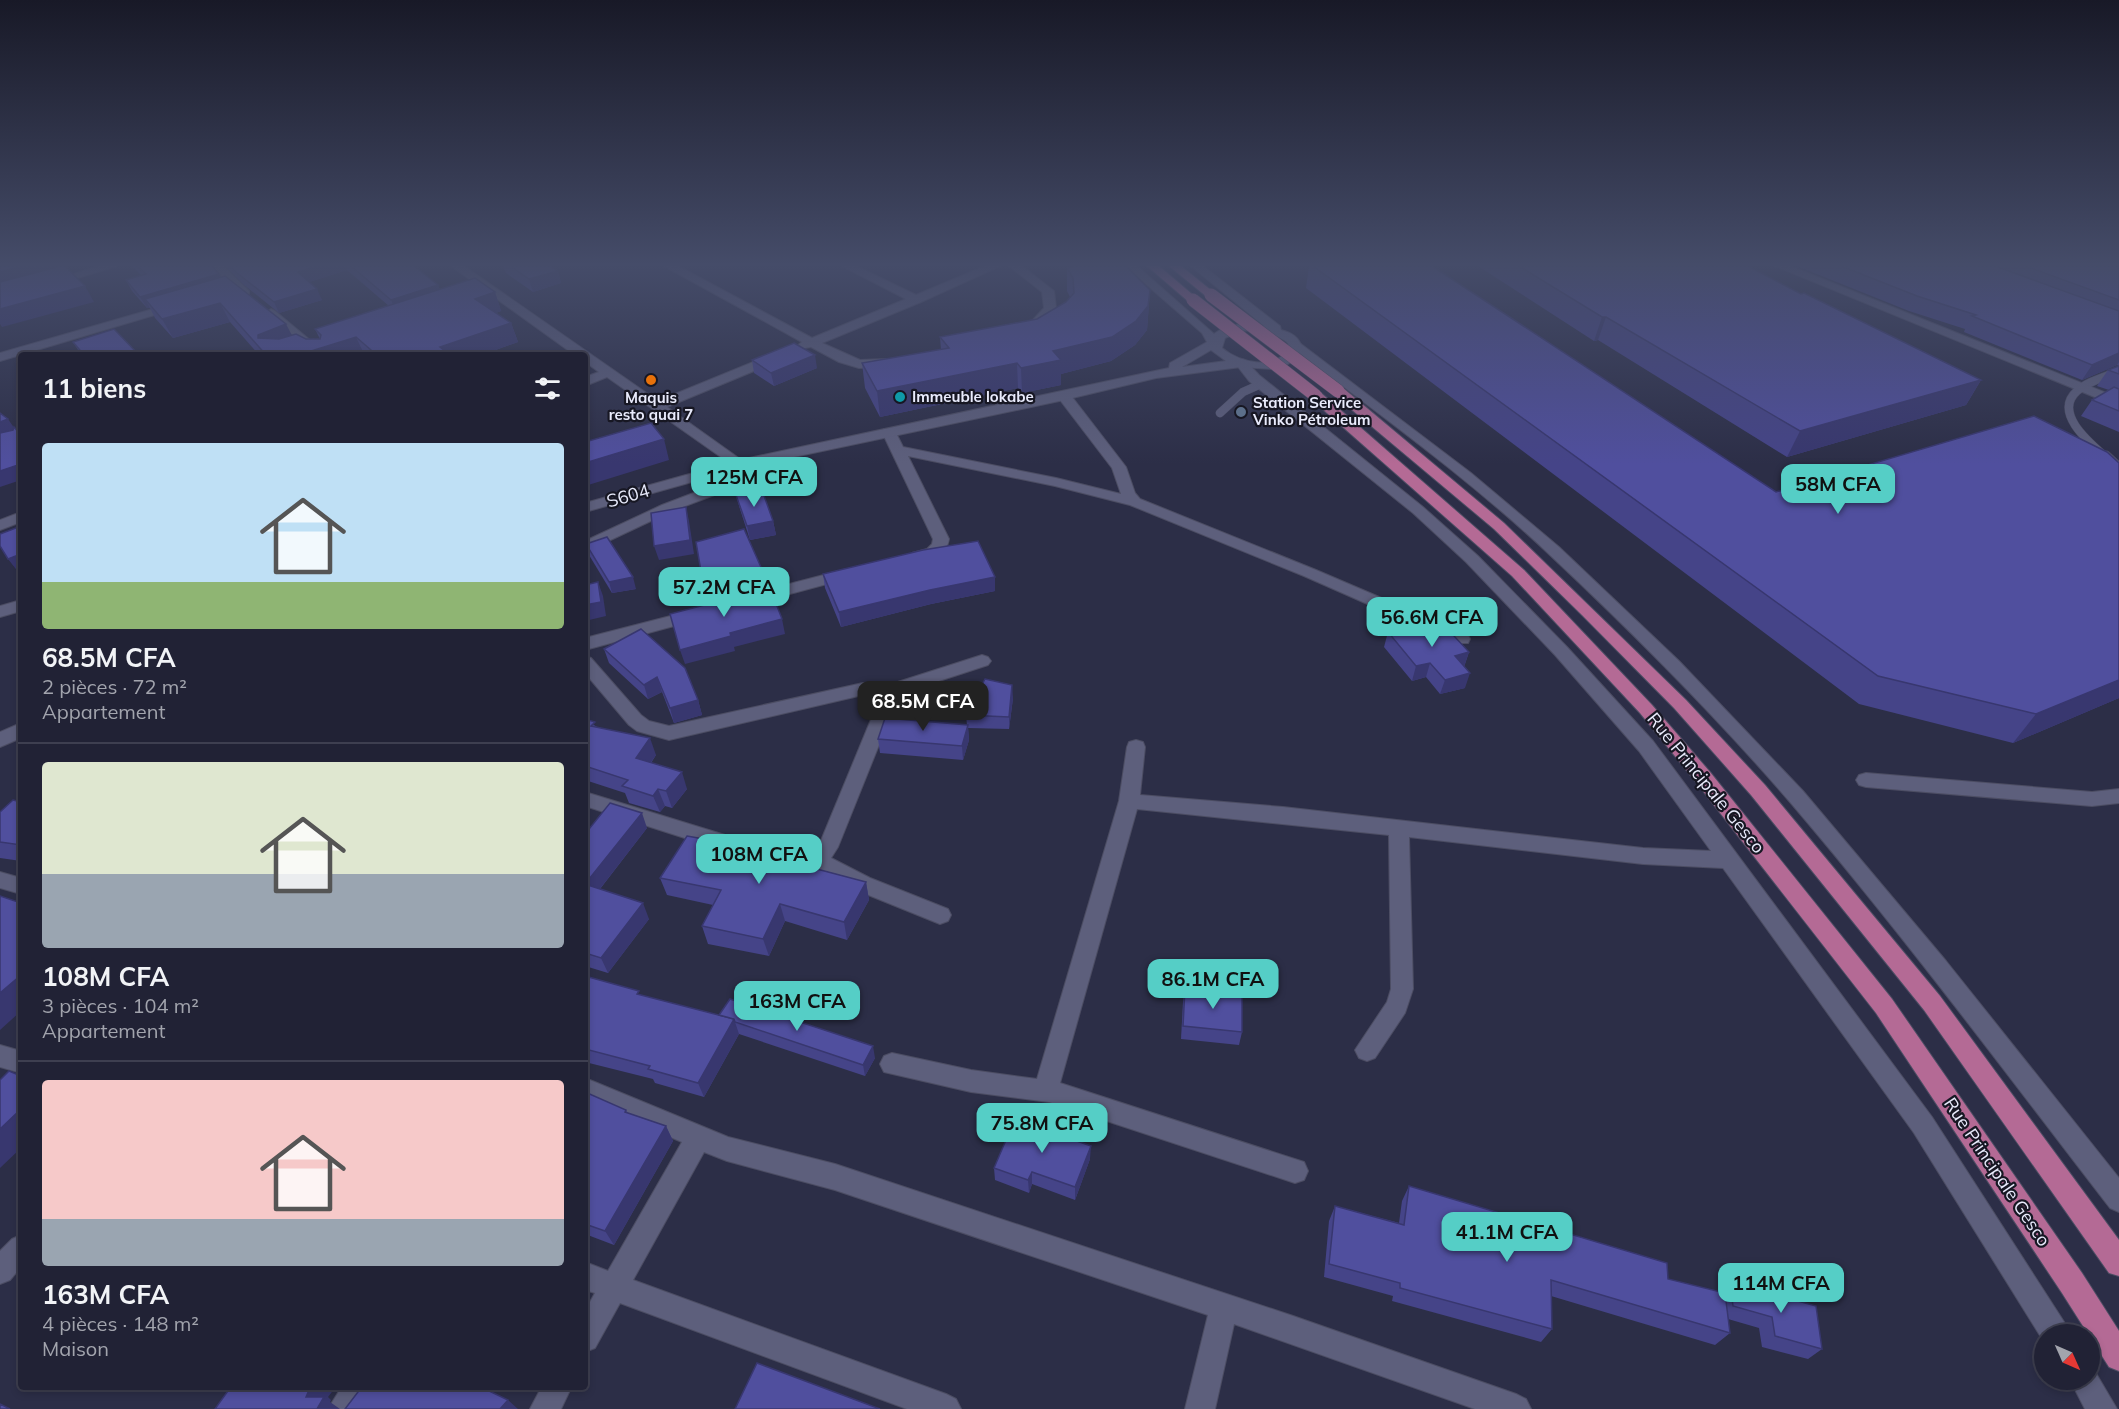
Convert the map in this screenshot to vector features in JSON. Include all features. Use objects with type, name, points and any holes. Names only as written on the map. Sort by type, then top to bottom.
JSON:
[{"type":"main road","name":"Rue Principale Gesco","points":[[1234,332],[1316,396],[1518,573],[1646,709],[1703,777],[1884,1006],[2073,1283],[2119,1357]]},
{"type":"main road","name":"Rue Principale Gesco","points":[[1260,332],[1338,391],[1499,526],[1680,704],[1758,790],[1932,1002],[2119,1263]]},
{"type":"street","points":[[0,357],[86,332]]},
{"type":"street","points":[[292,332],[318,352]]},
{"type":"street","points":[[547,332],[578,352]]},
{"type":"street","points":[[789,332],[843,359],[859,363],[895,362]]},
{"type":"street","points":[[658,406],[837,332]]},
{"type":"street","points":[[1207,332],[1221,355],[1241,363],[1260,384],[1418,510],[1472,558],[1561,651],[1646,746],[1923,1125],[2049,1324]]},
{"type":"street","points":[[1156,374],[1214,343],[1217,337],[1227,332]]},
{"type":"street","points":[[1156,374],[1241,363],[1260,365],[1278,362],[1293,354],[1295,348],[1288,338],[1271,332]]},
{"type":"street","points":[[1280,332],[1466,476],[1554,550],[1673,665],[1796,796],[2114,1186]]},
{"type":"street","points":[[1942,332],[2119,403]]},
{"type":"street","points":[[588,358],[740,464]]},
{"type":"street","points":[[588,381],[609,372]]},
{"type":"street","name":"S604","points":[[588,507],[740,464],[1064,396],[1156,374]]},
{"type":"street","points":[[1064,396],[1119,467],[1128,494],[1135,502]]},
{"type":"street","points":[[889,432],[941,539],[940,546],[933,552],[900,561]]},
{"type":"street","points":[[897,450],[1056,482],[1135,502],[1300,569],[1462,639]]},
{"type":"street","points":[[588,546],[658,512],[720,488],[716,471]]},
{"type":"street","points":[[0,525],[18,518]]},
{"type":"street","points":[[733,604],[867,569]]},
{"type":"street","points":[[0,612],[18,606]]},
{"type":"street","points":[[588,643],[710,610]]},
{"type":"street","points":[[588,665],[635,720],[656,731],[669,733],[864,689],[879,694],[982,661]]},
{"type":"street","points":[[588,801],[798,865],[815,860],[828,847],[886,705],[879,694]]},
{"type":"street","points":[[0,740],[18,731]]},
{"type":"street","points":[[1051,1091],[1048,1083],[1129,801],[1136,747]]},
{"type":"street","points":[[1866,780],[2092,799],[2119,796]]},
{"type":"street","points":[[1129,801],[1643,856],[1731,860]]},
{"type":"street","points":[[1367,1050],[1397,1006],[1402,989],[1399,829]]},
{"type":"street","points":[[815,860],[863,884],[940,915]]},
{"type":"street","points":[[0,880],[18,885]]},
{"type":"street","points":[[0,1056],[18,1061]]},
{"type":"street","points":[[892,1064],[969,1082],[1012,1089],[1051,1091],[1295,1171]]},
{"type":"street","points":[[588,1090],[727,1149],[835,1177],[1224,1307],[1516,1409]]},
{"type":"street","points":[[588,1333],[699,1137]]},
{"type":"street","points":[[0,1270],[18,1251]]},
{"type":"street","points":[[588,1277],[946,1409]]},
{"type":"street","points":[[1200,1409],[1224,1307]]},
{"type":"street","points":[[343,1409],[357,1390]]},
{"type":"street","points":[[544,1409],[556,1390]]},
{"type":"street","points":[[2090,1390],[2102,1409]]},
{"type":"lane","points":[[2119,371],[2081,388],[2072,396],[2068,409],[2072,425],[2119,468]]},
{"type":"lane","points":[[1221,413],[1243,392],[1260,384]]},
{"type":"building","points":[[105,332],[117,332],[136,352],[82,352],[73,342]]},
{"type":"building","points":[[245,332],[266,332],[258,335],[258,338],[279,339],[296,334],[306,339],[320,339],[321,335],[318,332],[485,332],[440,347],[446,352],[373,352],[356,337],[308,352],[263,352]]},
{"type":"building","points":[[968,332],[1120,332],[1112,337],[1053,351],[1061,360],[1021,368],[1017,363],[877,391],[862,363],[949,348],[940,337]]},
{"type":"building","points":[[1404,332],[1532,332],[1776,492],[2034,416],[2107,452],[2119,463],[2119,680],[2036,714],[1878,676]]},
{"type":"building","points":[[1631,332],[1883,332],[1981,380],[1800,431]]},
{"type":"building","points":[[2011,332],[2119,332],[2119,353],[2092,365]]},
{"type":"building","points":[[794,343],[815,355],[771,373],[752,360]]},
{"type":"building","points":[[2119,366],[2119,374],[2108,370]]},
{"type":"building","points":[[2114,387],[2119,389],[2119,411],[2092,400]]},
{"type":"building","points":[[0,413],[8,419],[0,422]]},
{"type":"building","points":[[651,423],[664,439],[588,462],[588,441]]},
{"type":"building","points":[[14,427],[18,432],[18,465],[0,471],[0,433],[13,430]]},
{"type":"building","points":[[762,490],[773,521],[747,526],[736,495]]},
{"type":"building","points":[[686,507],[690,540],[654,546],[651,513]]},
{"type":"building","points":[[18,527],[18,555],[8,559],[0,546],[0,534]]},
{"type":"building","points":[[744,529],[764,574],[704,589],[696,542]]},
{"type":"building","points":[[607,537],[633,577],[609,582],[588,547],[588,543]]},
{"type":"building","points":[[978,541],[995,577],[839,612],[823,574],[923,550]]},
{"type":"building","points":[[598,582],[601,602],[588,604],[588,584]]},
{"type":"building","points":[[770,588],[782,619],[680,650],[670,614]]},
{"type":"building","points":[[1436,620],[1442,623],[1469,652],[1455,656],[1470,673],[1445,680],[1430,663],[1416,666],[1388,632]]},
{"type":"building","points":[[641,629],[685,668],[698,700],[670,708],[657,677],[644,685],[604,649]]},
{"type":"building","points":[[985,679],[1012,685],[1009,717],[966,715]]},
{"type":"building","points":[[885,718],[968,725],[962,746],[878,739]]},
{"type":"building","points":[[588,720],[595,722],[591,726],[650,738],[636,758],[682,772],[666,791],[658,789],[653,796],[622,786],[628,780],[588,767]]},
{"type":"building","points":[[13,800],[18,801],[18,845],[0,842],[0,812]]},
{"type":"building","points":[[610,803],[642,813],[588,880],[588,830]]},
{"type":"building","points":[[687,836],[797,856],[794,863],[866,882],[844,922],[780,904],[763,939],[702,926],[721,890],[660,878]]},
{"type":"building","points":[[588,885],[643,903],[601,958],[588,954]]},
{"type":"building","points":[[0,896],[18,902],[18,978],[0,993]]},
{"type":"building","points":[[588,977],[639,991],[637,994],[734,1019],[698,1083],[648,1069],[650,1066],[588,1050]]},
{"type":"building","points":[[1185,988],[1242,994],[1242,1032],[1183,1026]]},
{"type":"building","points":[[730,999],[873,1046],[863,1065],[719,1015]]},
{"type":"building","points":[[9,1071],[18,1075],[18,1112],[0,1129],[0,1080]]},
{"type":"building","points":[[588,1093],[626,1110],[625,1112],[666,1126],[605,1231],[588,1225]]},
{"type":"building","points":[[1015,1119],[1091,1146],[1075,1187],[1032,1172],[1028,1180],[994,1168]]},
{"type":"building","points":[[1409,1186],[1667,1263],[1668,1279],[1725,1293],[1730,1333],[1551,1280],[1552,1329],[1400,1288],[1400,1283],[1329,1264],[1335,1206],[1404,1225]]},
{"type":"building","points":[[1730,1282],[1816,1306],[1822,1349],[1775,1336],[1772,1317],[1733,1306]]},
{"type":"building","points":[[757,1363],[880,1409],[735,1409]]},
{"type":"building","points":[[229,1390],[309,1390],[306,1397],[324,1397],[317,1409],[215,1409]]},
{"type":"building","points":[[359,1390],[487,1390],[508,1400],[500,1409],[345,1409]]},
{"type":"building","points":[[0,1404],[10,1409],[0,1409]]},
{"type":"place","name":"Maquis resto quai 7","points":[[651,380]]},
{"type":"place","name":"Immeuble lokabe","points":[[900,397]]},
{"type":"place","name":"Station Service Vinko Pétroleum","points":[[1241,412]]}]
